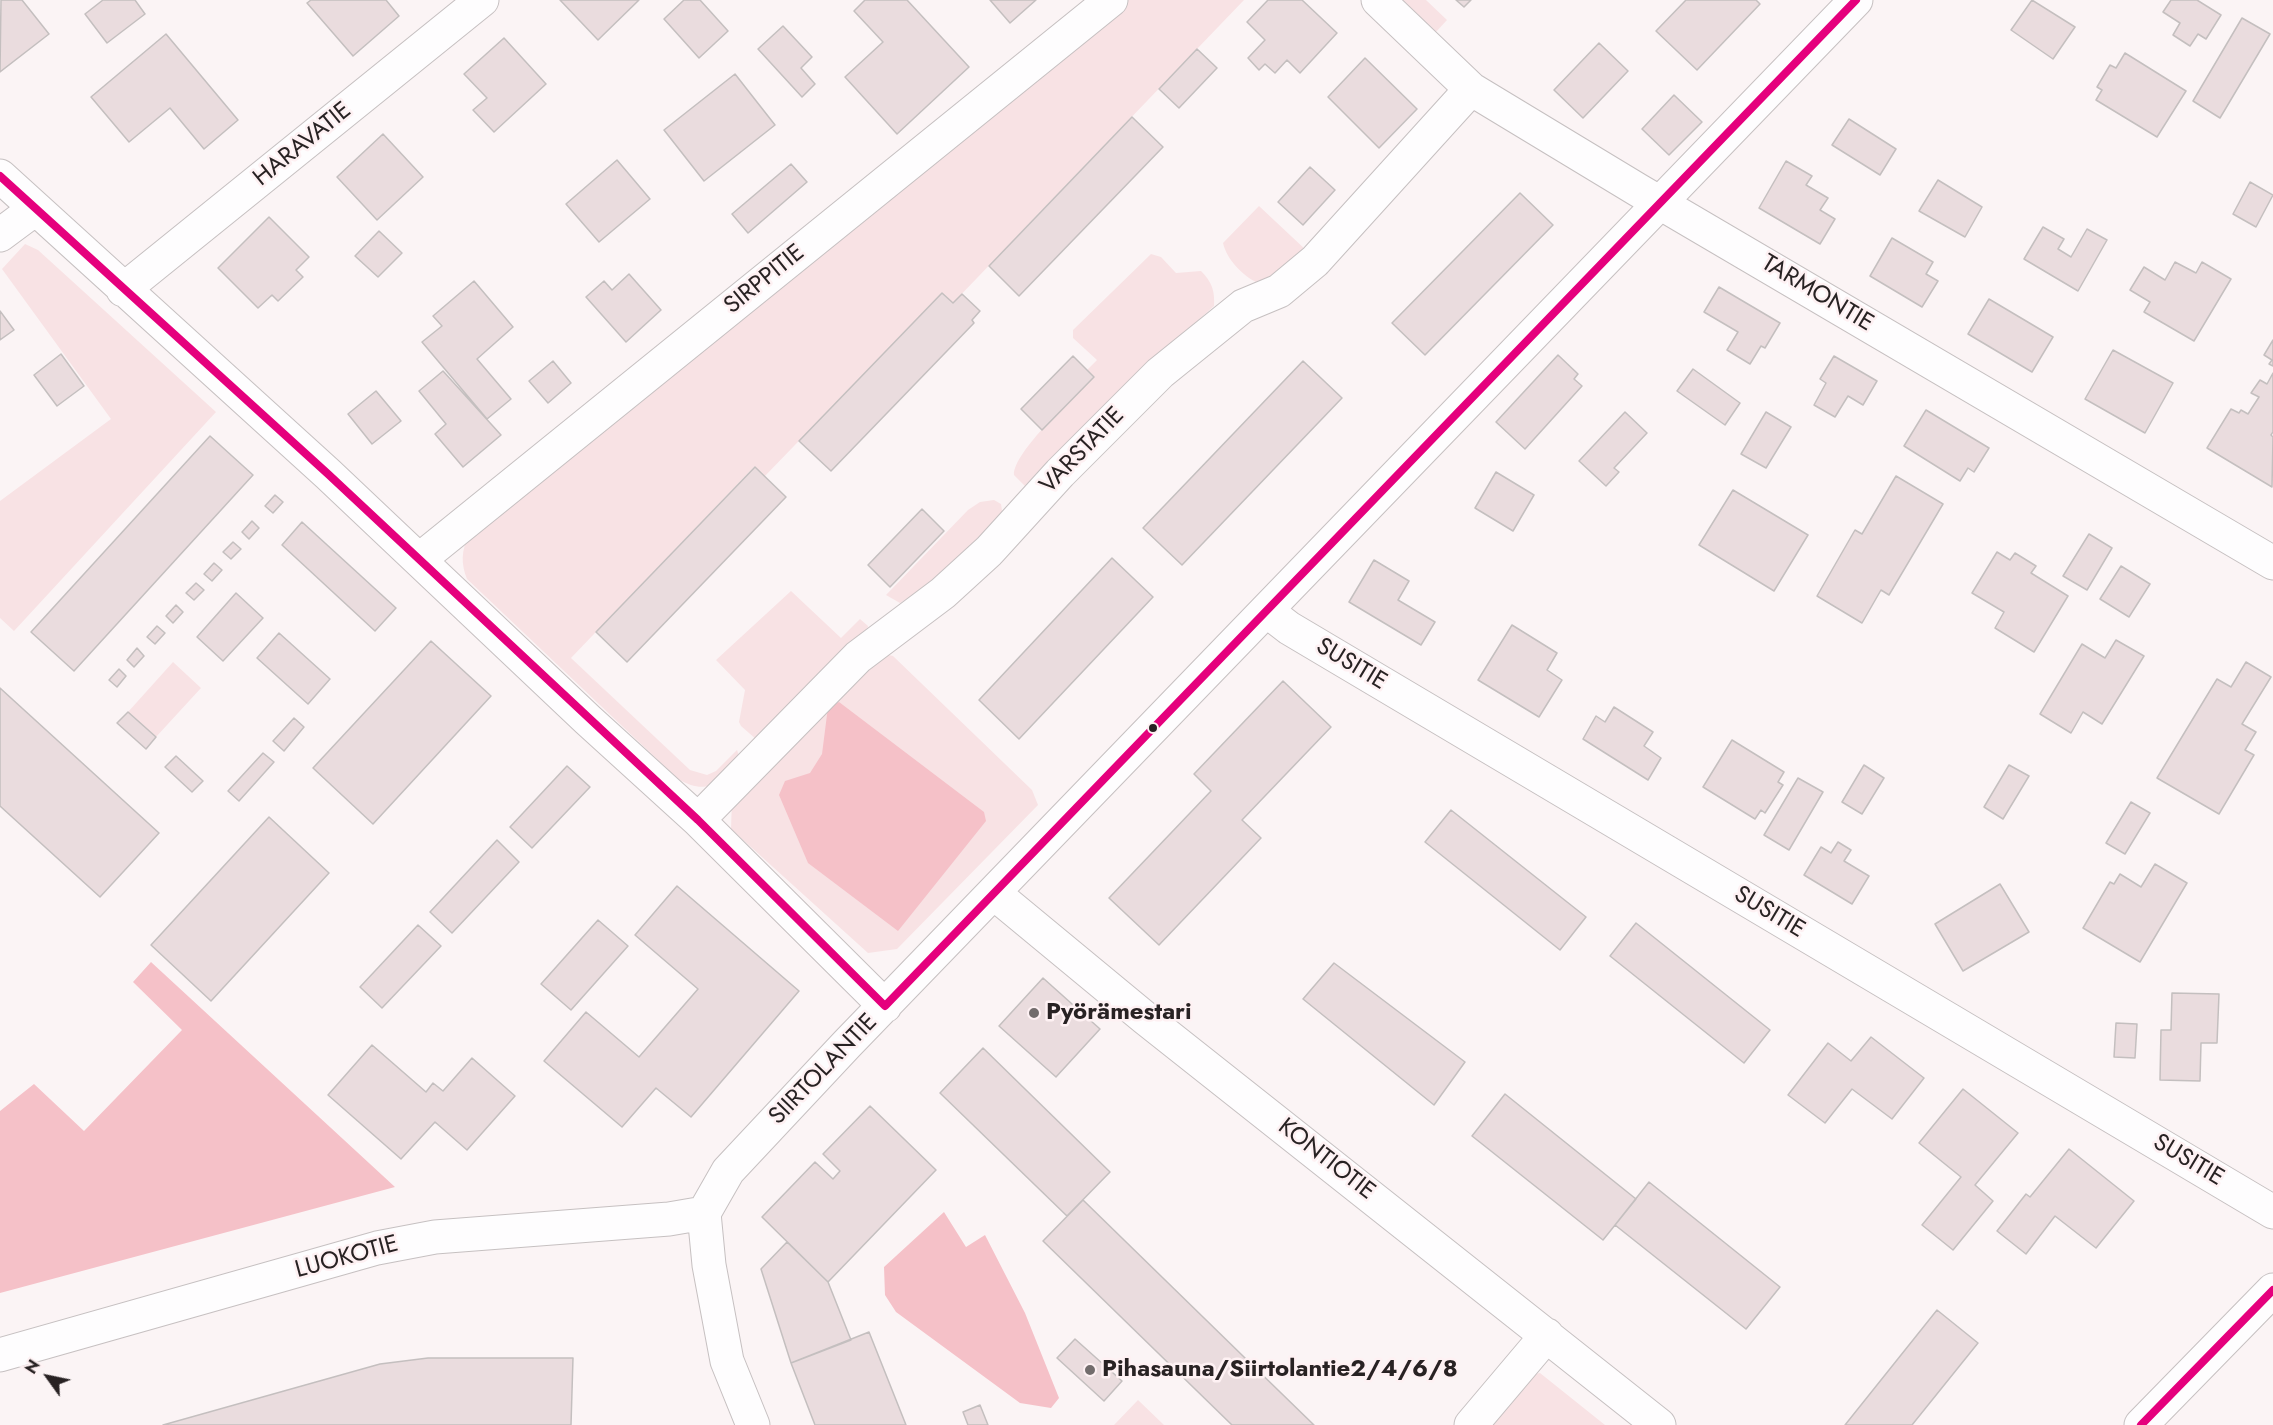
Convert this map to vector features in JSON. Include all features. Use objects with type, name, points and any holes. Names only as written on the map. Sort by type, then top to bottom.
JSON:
[{"type":"street","name":"HARAVATIE","points":[[123,290],[482,0]]},
{"type":"street","name":"SIRPPITIE","points":[[419,560],[1111,0]]},
{"type":"street","name":"TARMONTIE","points":[[1378,0],[1471,89],[2273,563]]},
{"type":"street","name":"SIIRTOLANTIE","points":[[704,1213],[728,1171],[1856,0]]},
{"type":"street","name":"VARSTATIE","points":[[698,820],[858,657],[943,593],[989,551],[1060,473],[1160,373],[1243,306],[1280,291],[1315,261],[1471,89]]},
{"type":"street","points":[[0,176],[328,474],[698,820],[885,1006]]},
{"type":"street","points":[[0,235],[34,209]]},
{"type":"street","name":"SUSITIE","points":[[1267,611],[1327,651],[2273,1212]]},
{"type":"street","name":"KONTIOTIE","points":[[995,894],[1145,1018],[1659,1425]]},
{"type":"street","points":[[704,1213],[709,1265],[727,1361],[753,1425]]},
{"type":"street","name":"LUOKOTIE","points":[[0,1355],[377,1248],[435,1237],[669,1219],[704,1213]]},
{"type":"street","points":[[2141,1425],[2273,1290]]},
{"type":"street","points":[[1471,1425],[1547,1335]]},
{"type":"shaded area","points":[[1128,0],[1244,0],[953,303],[942,293],[764,477],[754,467],[571,658],[690,770],[707,775],[716,771],[737,750],[740,759],[720,780],[713,784],[698,787],[678,779],[467,579],[463,557],[469,536]]},
{"type":"shaded area","points":[[1393,0],[1426,0],[1447,20],[1435,33]]},
{"type":"shaded area","points":[[1259,206],[1307,251],[1295,266],[1258,283],[1236,267],[1223,243]]},
{"type":"shaded area","points":[[25,244],[38,250],[216,412],[14,631],[0,618],[0,501],[111,419],[2,269]]},
{"type":"shaded area","points":[[1151,254],[1161,257],[1176,273],[1201,271],[1212,287],[1214,306],[1150,364],[1029,490],[1014,475],[1016,465],[1046,424],[1094,377],[1087,370],[1097,360],[1073,338],[1073,330]]},
{"type":"shaded area","points":[[994,500],[1001,504],[1003,517],[936,581],[900,603],[886,595],[968,510],[980,502]]},
{"type":"shaded area","points":[[791,591],[841,638],[860,619],[868,626],[867,631],[757,740],[739,722],[745,690],[716,660]]},
{"type":"shaded area","points":[[885,654],[893,656],[1032,790],[1038,805],[897,949],[868,953],[731,829],[732,799],[873,657]]},
{"type":"shaded area","points":[[173,662],[201,688],[156,737],[128,712]]},
{"type":"shaded area","points":[[839,702],[984,812],[986,821],[898,931],[808,863],[779,795],[785,781],[810,773],[822,754],[828,707]]},
{"type":"shaded area","points":[[151,962],[395,1187],[0,1293],[0,1111],[34,1084],[84,1131],[182,1030],[133,982]]},
{"type":"shaded area","points":[[944,1212],[966,1247],[985,1235],[1025,1313],[1059,1398],[1051,1408],[1020,1403],[896,1312],[885,1295],[884,1267]]},
{"type":"shaded area","points":[[1540,1373],[1605,1425],[1493,1425],[1535,1374]]},
{"type":"shaded area","points":[[1138,1400],[1164,1425],[1114,1425]]},
{"type":"building","points":[[1,0],[22,0],[49,34],[0,72]]},
{"type":"building","points":[[103,0],[135,0],[145,14],[107,43],[85,14]]},
{"type":"building","points":[[311,0],[386,0],[399,16],[353,56],[307,3]]},
{"type":"building","points":[[560,0],[639,0],[598,40]]},
{"type":"building","points":[[684,0],[700,0],[728,31],[699,58],[664,19]]},
{"type":"building","points":[[865,0],[907,0],[969,67],[897,134],[845,77],[883,42],[854,11]]},
{"type":"building","points":[[990,0],[1036,0],[1010,23]]},
{"type":"building","points":[[1268,0],[1302,0],[1337,33],[1300,73],[1287,60],[1275,73],[1265,64],[1259,70],[1248,58],[1265,40],[1247,22]]},
{"type":"building","points":[[1456,0],[1471,0],[1464,7]]},
{"type":"building","points":[[1686,0],[1756,0],[1760,4],[1697,70],[1656,31]]},
{"type":"building","points":[[2032,0],[2075,27],[2053,59],[2011,30]]},
{"type":"building","points":[[2171,0],[2197,0],[2221,15],[2206,39],[2198,34],[2190,46],[2173,35],[2180,23],[2163,12]]},
{"type":"building","points":[[2242,18],[2270,34],[2220,118],[2193,101]]},
{"type":"building","points":[[783,26],[812,57],[801,68],[815,84],[802,97],[758,49]]},
{"type":"building","points":[[166,34],[238,120],[204,149],[170,108],[129,142],[91,97]]},
{"type":"building","points":[[504,38],[546,84],[494,132],[473,110],[487,98],[464,74]]},
{"type":"building","points":[[1599,43],[1628,71],[1583,118],[1554,90]]},
{"type":"building","points":[[1197,49],[1217,68],[1179,108],[1159,89]]},
{"type":"building","points":[[2125,53],[2186,91],[2157,137],[2096,100],[2102,90],[2097,87],[2110,65],[2116,68]]},
{"type":"building","points":[[1365,58],[1417,109],[1379,148],[1328,97]]},
{"type":"building","points":[[735,74],[775,125],[704,181],[664,130]]},
{"type":"building","points":[[1674,95],[1702,122],[1669,155],[1642,129]]},
{"type":"building","points":[[1132,117],[1163,147],[1019,296],[989,266]]},
{"type":"building","points":[[1849,119],[1896,149],[1880,175],[1832,145]]},
{"type":"building","points":[[383,134],[423,177],[377,220],[337,177]]},
{"type":"building","points":[[617,160],[650,199],[599,242],[566,204]]},
{"type":"building","points":[[1786,161],[1812,176],[1806,185],[1828,198],[1820,210],[1835,219],[1820,244],[1759,208]]},
{"type":"building","points":[[791,164],[807,182],[748,233],[732,214]]},
{"type":"building","points":[[1310,167],[1335,190],[1303,225],[1278,202]]},
{"type":"building","points":[[1938,180],[1982,207],[1965,237],[1919,211]]},
{"type":"building","points":[[2250,182],[2273,195],[2256,227],[2233,214]]},
{"type":"building","points":[[1520,193],[1553,225],[1425,355],[1392,323]]},
{"type":"building","points":[[269,217],[309,257],[296,270],[303,277],[278,301],[272,295],[258,308],[218,268]]},
{"type":"building","points":[[2043,227],[2064,239],[2058,249],[2071,257],[2087,229],[2107,240],[2078,291],[2024,259]]},
{"type":"building","points":[[379,231],[402,253],[378,277],[355,256]]},
{"type":"building","points":[[1892,238],[1933,262],[1926,274],[1938,281],[1922,307],[1870,276]]},
{"type":"building","points":[[2175,262],[2196,273],[2202,262],[2231,279],[2194,341],[2144,312],[2150,302],[2130,290],[2144,267],[2165,280]]},
{"type":"building","points":[[629,274],[661,310],[626,342],[586,297],[604,281],[612,290]]},
{"type":"building","points":[[474,281],[513,327],[477,359],[511,399],[487,419],[422,342],[442,326],[433,316]]},
{"type":"building","points":[[1719,287],[1780,323],[1765,348],[1761,346],[1750,364],[1727,350],[1738,332],[1704,312]]},
{"type":"building","points":[[942,293],[953,303],[962,294],[980,311],[972,320],[974,323],[831,471],[799,441]]},
{"type":"building","points":[[1989,299],[2053,337],[2032,372],[1968,334]]},
{"type":"building","points":[[0,311],[14,330],[0,340]]},
{"type":"building","points":[[2273,340],[2273,366],[2269,364],[2272,360],[2264,355]]},
{"type":"building","points":[[2113,350],[2173,383],[2145,433],[2085,399]]},
{"type":"building","points":[[61,354],[84,386],[57,406],[34,375]]},
{"type":"building","points":[[1558,355],[1578,374],[1574,379],[1582,386],[1525,449],[1496,422]]},
{"type":"building","points":[[1073,356],[1094,377],[1042,430],[1021,409]]},
{"type":"building","points":[[1834,356],[1877,381],[1863,405],[1848,396],[1835,417],[1814,405],[1826,383],[1820,379]]},
{"type":"building","points":[[553,361],[571,383],[548,403],[529,381]]},
{"type":"building","points":[[1303,361],[1342,398],[1182,565],[1143,528]]},
{"type":"building","points":[[1693,369],[1740,403],[1725,425],[1677,391]]},
{"type":"building","points":[[443,371],[501,435],[463,467],[435,434],[446,424],[419,391]]},
{"type":"building","points":[[2273,373],[2272,487],[2207,448],[2231,409],[2239,413],[2241,410],[2248,414],[2259,397],[2251,393],[2260,380],[2267,384]]},
{"type":"building","points":[[376,391],[401,421],[372,444],[348,414]]},
{"type":"building","points":[[1926,410],[1989,448],[1974,472],[1968,468],[1960,481],[1904,446]]},
{"type":"building","points":[[1625,412],[1647,433],[1614,468],[1619,472],[1606,486],[1579,461]]},
{"type":"building","points":[[1766,412],[1791,427],[1766,468],[1741,454]]},
{"type":"building","points":[[210,436],[253,475],[74,671],[31,632]]},
{"type":"building","points":[[755,467],[786,497],[627,662],[596,632]]},
{"type":"building","points":[[1496,472],[1534,495],[1513,531],[1475,508]]},
{"type":"building","points":[[1896,476],[1943,504],[1889,595],[1881,590],[1862,623],[1817,596],[1855,530],[1862,534]]},
{"type":"building","points":[[1733,490],[1808,535],[1774,591],[1699,545]]},
{"type":"building","points":[[275,495],[283,502],[273,513],[265,506]]},
{"type":"building","points":[[922,509],[944,531],[890,587],[868,565]]},
{"type":"building","points":[[252,521],[259,528],[249,539],[242,532]]},
{"type":"building","points":[[302,522],[396,608],[375,631],[282,545]]},
{"type":"building","points":[[2089,534],[2112,548],[2087,590],[2063,576]]},
{"type":"building","points":[[233,542],[241,549],[231,559],[223,552]]},
{"type":"building","points":[[1997,552],[2010,560],[2015,553],[2036,566],[2031,573],[2068,596],[2034,652],[1995,628],[2004,612],[1972,593]]},
{"type":"building","points":[[1112,558],[1153,597],[1019,739],[979,700]]},
{"type":"building","points":[[1374,560],[1409,581],[1398,600],[1435,622],[1421,645],[1349,602]]},
{"type":"building","points":[[214,563],[222,570],[212,581],[204,574]]},
{"type":"building","points":[[2121,566],[2150,584],[2129,617],[2100,599]]},
{"type":"building","points":[[196,583],[204,590],[194,600],[186,593]]},
{"type":"building","points":[[236,593],[263,618],[223,661],[197,637]]},
{"type":"building","points":[[176,605],[183,612],[173,623],[166,616]]},
{"type":"building","points":[[1512,625],[1557,653],[1547,670],[1562,680],[1539,717],[1478,680]]},
{"type":"building","points":[[157,626],[165,633],[155,644],[147,637]]},
{"type":"building","points":[[279,633],[330,679],[308,704],[257,658]]},
{"type":"building","points":[[2116,640],[2144,656],[2102,724],[2083,712],[2071,733],[2040,714],[2082,644],[2105,658]]},
{"type":"building","points":[[431,641],[491,696],[373,824],[313,768]]},
{"type":"building","points":[[137,648],[144,656],[134,667],[127,660]]},
{"type":"building","points":[[2246,662],[2271,677],[2242,724],[2256,732],[2245,750],[2254,755],[2219,814],[2157,778],[2217,679],[2231,687]]},
{"type":"building","points":[[119,669],[126,676],[117,687],[109,680]]},
{"type":"building","points":[[1283,681],[1331,727],[1242,820],[1261,838],[1159,945],[1109,898],[1211,791],[1194,774]]},
{"type":"building","points":[[0,688],[159,833],[100,897],[0,806]]},
{"type":"building","points":[[1614,707],[1653,732],[1644,746],[1661,758],[1648,780],[1583,739],[1596,716],[1605,722]]},
{"type":"building","points":[[128,712],[156,737],[146,749],[117,723]]},
{"type":"building","points":[[294,718],[304,727],[284,751],[273,741]]},
{"type":"building","points":[[1732,740],[1784,772],[1778,782],[1783,785],[1765,813],[1761,810],[1755,819],[1703,787]]},
{"type":"building","points":[[263,753],[274,762],[239,801],[228,791]]},
{"type":"building","points":[[176,756],[203,781],[192,792],[165,767]]},
{"type":"building","points":[[1864,765],[1884,778],[1862,814],[1842,802]]},
{"type":"building","points":[[2009,765],[2029,776],[2003,819],[1984,807]]},
{"type":"building","points":[[567,766],[590,787],[532,848],[510,827]]},
{"type":"building","points":[[1798,778],[1823,792],[1789,850],[1764,835]]},
{"type":"building","points":[[2131,802],[2150,813],[2125,854],[2106,843]]},
{"type":"building","points":[[1451,810],[1586,917],[1560,950],[1425,842]]},
{"type":"building","points":[[269,817],[329,873],[211,1001],[151,945]]},
{"type":"building","points":[[497,840],[519,862],[452,933],[430,912]]},
{"type":"building","points":[[1838,842],[1851,850],[1844,861],[1869,876],[1852,904],[1804,875],[1821,847],[1831,853]]},
{"type":"building","points":[[2155,864],[2187,883],[2140,962],[2083,928],[2110,882],[2114,884],[2120,874],[2141,887]]},
{"type":"building","points":[[2000,884],[2029,932],[1963,971],[1935,924]]},
{"type":"building","points":[[677,886],[799,991],[691,1117],[656,1088],[622,1127],[544,1061],[586,1012],[639,1057],[698,989],[635,935]]},
{"type":"building","points":[[598,920],[628,946],[571,1010],[541,984]]},
{"type":"building","points":[[1636,923],[1770,1030],[1744,1063],[1610,956]]},
{"type":"building","points":[[418,925],[441,946],[382,1008],[360,987]]},
{"type":"building","points":[[1334,963],[1465,1062],[1434,1105],[1303,999]]},
{"type":"building","points":[[1043,978],[1100,1029],[1056,1077],[999,1026]]},
{"type":"building","points":[[2172,993],[2219,994],[2217,1043],[2201,1043],[2200,1081],[2160,1080],[2161,1030],[2171,1030]]},
{"type":"building","points":[[2116,1023],[2137,1024],[2135,1058],[2114,1057]]},
{"type":"building","points":[[1871,1037],[1924,1078],[1892,1119],[1852,1089],[1825,1123],[1788,1095],[1828,1043],[1851,1061]]},
{"type":"building","points":[[372,1045],[426,1092],[433,1083],[443,1091],[472,1058],[515,1096],[467,1150],[435,1122],[401,1159],[328,1095]]},
{"type":"building","points":[[983,1048],[1110,1172],[1067,1216],[940,1093]]},
{"type":"building","points":[[1963,1089],[2018,1133],[1975,1185],[1993,1201],[1953,1250],[1922,1225],[1961,1177],[1919,1143]]},
{"type":"building","points":[[1505,1094],[1636,1199],[1603,1240],[1472,1136]]},
{"type":"building","points":[[870,1106],[936,1170],[828,1282],[762,1217],[815,1162],[833,1179],[840,1171],[823,1154]]},
{"type":"building","points":[[2069,1149],[2134,1201],[2096,1248],[2055,1216],[2026,1254],[1997,1231],[2026,1194],[2030,1197]]},
{"type":"building","points":[[1649,1182],[1780,1287],[1746,1329],[1615,1225]]},
{"type":"building","points":[[1083,1200],[1314,1425],[1232,1425],[1043,1241]]},
{"type":"building","points":[[787,1242],[828,1282],[851,1340],[791,1363],[761,1269]]},
{"type":"building","points":[[1937,1310],[1978,1343],[1912,1425],[1845,1425]]},
{"type":"building","points":[[869,1332],[906,1425],[815,1425],[791,1363]]},
{"type":"building","name":"Pihasauna/Siirtolantie2/4/6/8","points":[[1075,1339],[1122,1381],[1104,1401],[1057,1358]]},
{"type":"building","points":[[428,1358],[573,1358],[571,1425],[163,1425],[380,1364]]},
{"type":"building","points":[[980,1405],[988,1425],[968,1425],[963,1412]]},
{"type":"transit line","points":[[0,176],[328,474],[698,820],[885,1006],[1856,0]]},
{"type":"transit line","points":[[2141,1425],[2273,1290]]},
{"type":"place","name":"Pyörämestari","points":[[1034,1013]]},
{"type":"place","name":"Pihasauna/Siirtolantie2/4/6/8","points":[[1090,1370]]}]
